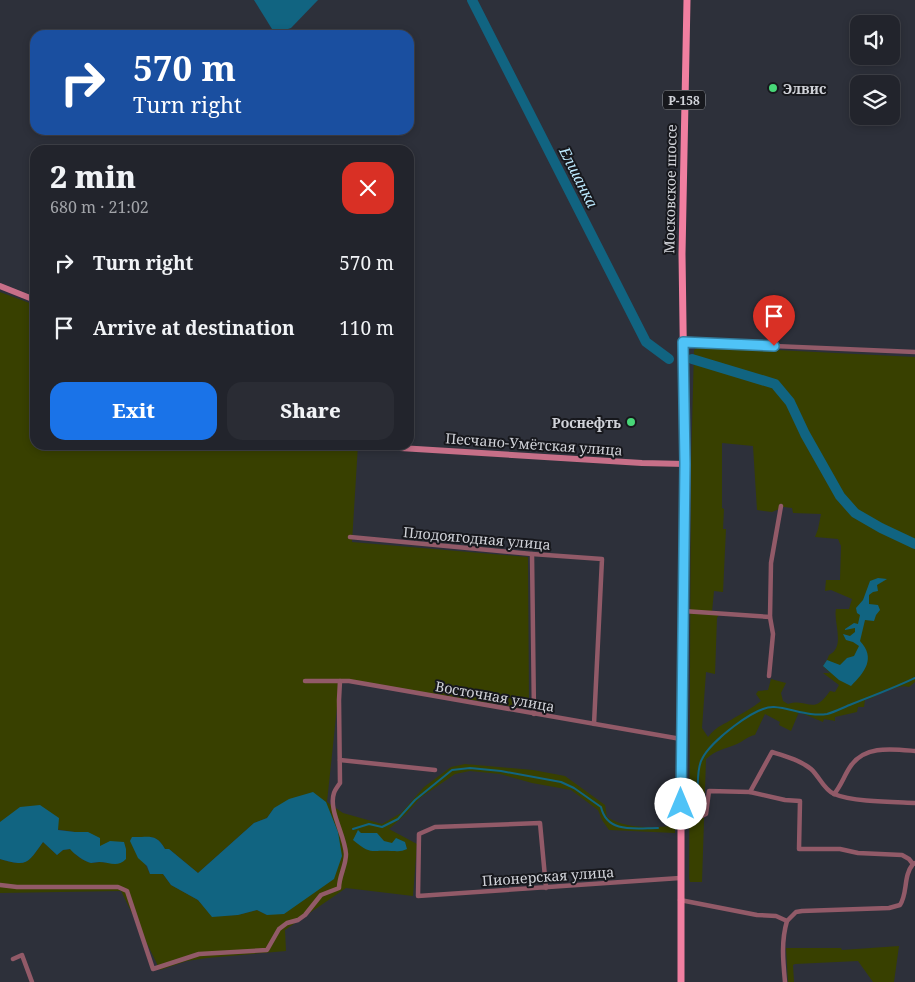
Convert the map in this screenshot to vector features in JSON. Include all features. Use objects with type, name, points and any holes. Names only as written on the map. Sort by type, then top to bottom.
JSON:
[{"type":"main road","name":"Московское шоссе","points":[[683,345],[682,215],[687,0]]},
{"type":"main road","points":[[0,286],[30,298]]},
{"type":"main road","name":"Р-158","points":[[681,982],[681,739],[685,464],[683,345]]},
{"type":"main road","name":"Песчано-Умётская улица","points":[[414,449],[685,464]]},
{"type":"street","points":[[683,345],[915,352]]},
{"type":"street","points":[[769,676],[773,634],[770,617],[771,563],[781,506]]},
{"type":"street","name":"Плодоягодная улица","points":[[350,537],[532,554],[602,558],[594,724]]},
{"type":"street","points":[[532,554],[534,714]]},
{"type":"street","points":[[683,612],[770,617]]},
{"type":"street","name":"Восточная улица","points":[[305,681],[349,681],[681,739]]},
{"type":"street","points":[[0,885],[17,887],[118,887],[127,891],[153,969],[199,954],[267,950],[279,929],[305,915],[321,895],[339,888],[339,882],[344,870],[346,853],[340,826],[332,805],[334,793],[340,783],[340,681]]},
{"type":"street","points":[[834,794],[857,758],[865,753],[884,750],[915,751]]},
{"type":"street","points":[[750,792],[772,752],[800,762],[811,769],[828,791],[834,794],[858,800],[915,803]]},
{"type":"street","points":[[340,760],[435,770]]},
{"type":"street","points":[[681,820],[693,820],[706,814],[709,791],[750,792],[785,800],[800,801],[799,849],[840,849],[858,853],[902,855],[909,858],[914,864],[909,869],[905,881],[903,901],[900,905],[889,908],[796,912],[788,920],[784,932],[782,947],[785,982]]},
{"type":"street","name":"Пионерская улица","points":[[546,888],[540,823],[435,828],[419,834],[418,896],[546,888],[680,878]]},
{"type":"street","points":[[680,900],[757,915],[776,916],[788,920]]},
{"type":"street","points":[[13,959],[22,955],[32,982]]},
{"type":"green space","points":[[0,292],[30,303],[30,450],[358,450],[352,542],[528,557],[529,709],[340,679],[327,802],[343,813],[382,824],[401,813],[424,787],[451,767],[465,764],[533,770],[565,776],[605,805],[607,817],[615,821],[640,827],[675,826],[675,833],[609,830],[598,810],[571,790],[532,783],[500,774],[470,771],[455,774],[420,798],[389,829],[417,844],[413,896],[346,888],[285,930],[286,951],[187,961],[160,970],[121,891],[0,893],[0,859],[16,863],[26,862],[43,842],[57,855],[63,850],[71,849],[77,856],[86,861],[105,863],[99,847],[88,832],[75,832],[0,822]],"holes":[[[274,808],[267,915],[257,910],[238,915],[212,916],[198,900],[171,885],[163,874],[150,874],[132,838],[155,838],[165,849],[169,849],[198,873],[254,823],[267,818]]]},
{"type":"green space","points":[[700,346],[915,357],[915,682],[909,687],[903,686],[886,689],[865,700],[864,707],[858,707],[857,712],[835,717],[835,721],[824,719],[823,722],[799,712],[791,731],[779,725],[780,722],[765,714],[755,735],[706,759],[702,882],[690,882],[689,878],[691,464],[694,350]],"holes":[[[722,443],[753,446],[757,510],[772,512],[784,507],[792,508],[793,513],[821,514],[815,537],[838,539],[841,546],[840,580],[826,580],[825,591],[831,590],[852,599],[849,609],[836,609],[837,646],[823,666],[830,673],[823,673],[839,685],[835,692],[830,691],[824,699],[814,705],[795,702],[788,704],[783,701],[781,693],[786,683],[771,679],[768,690],[758,691],[756,694],[761,701],[717,728],[708,737],[702,728],[706,672],[715,674],[717,618],[720,613],[712,612],[714,591],[723,592],[726,529],[723,529],[724,509],[722,508]]]},
{"type":"green space","points":[[899,946],[894,982],[873,982],[858,961],[795,964],[793,965],[794,982],[788,982],[786,948],[841,948],[842,950]]},
{"type":"water","points":[[254,0],[318,0],[291,28],[285,30],[272,29]]},
{"type":"water","points":[[878,578],[887,579],[877,585],[878,591],[869,595],[869,604],[878,605],[880,610],[874,621],[865,620],[860,641],[867,653],[867,665],[851,686],[839,680],[823,666],[827,660],[840,665],[847,658],[854,656],[859,646],[846,640],[843,634],[850,636],[855,632],[855,628],[845,629],[854,623],[858,624],[860,615],[857,613],[856,608],[863,600],[870,581]]},
{"type":"water","points":[[313,792],[326,802],[338,832],[342,856],[334,879],[284,914],[267,915],[257,910],[238,915],[212,917],[198,900],[171,885],[163,874],[150,874],[147,866],[138,858],[130,841],[132,837],[155,838],[165,849],[169,849],[198,873],[254,823],[267,818],[274,808],[289,799]]},
{"type":"water","points":[[40,805],[59,818],[58,830],[88,832],[100,838],[100,846],[110,841],[124,842],[126,859],[116,864],[91,863],[80,858],[70,849],[63,850],[57,855],[43,842],[26,862],[16,863],[0,859],[0,822],[20,807]]},
{"type":"water","points":[[358,830],[361,833],[377,833],[384,841],[392,843],[396,838],[405,842],[407,849],[403,851],[367,850],[353,840]]},
{"type":"waterway","name":"Елшанка","points":[[472,0],[646,342],[669,359]]},
{"type":"waterway","name":"Елшанка","points":[[692,359],[775,384],[790,402],[805,434],[840,496],[855,513],[915,544]]},
{"type":"waterway","points":[[697,797],[699,768],[702,759],[723,735],[756,712],[774,707],[820,715],[827,714],[915,678]]},
{"type":"waterway","points":[[353,829],[369,824],[382,827],[398,819],[415,800],[452,770],[470,768],[501,771],[561,782],[574,788],[601,807],[604,816],[616,826],[624,828],[658,828]]},
{"type":"place","name":"Элвис","points":[[773,88]]},
{"type":"place","name":"Роснефть","points":[[631,422]]},
{"type":"route","points":[[681,804],[685,464],[683,342],[774,346]]}]
